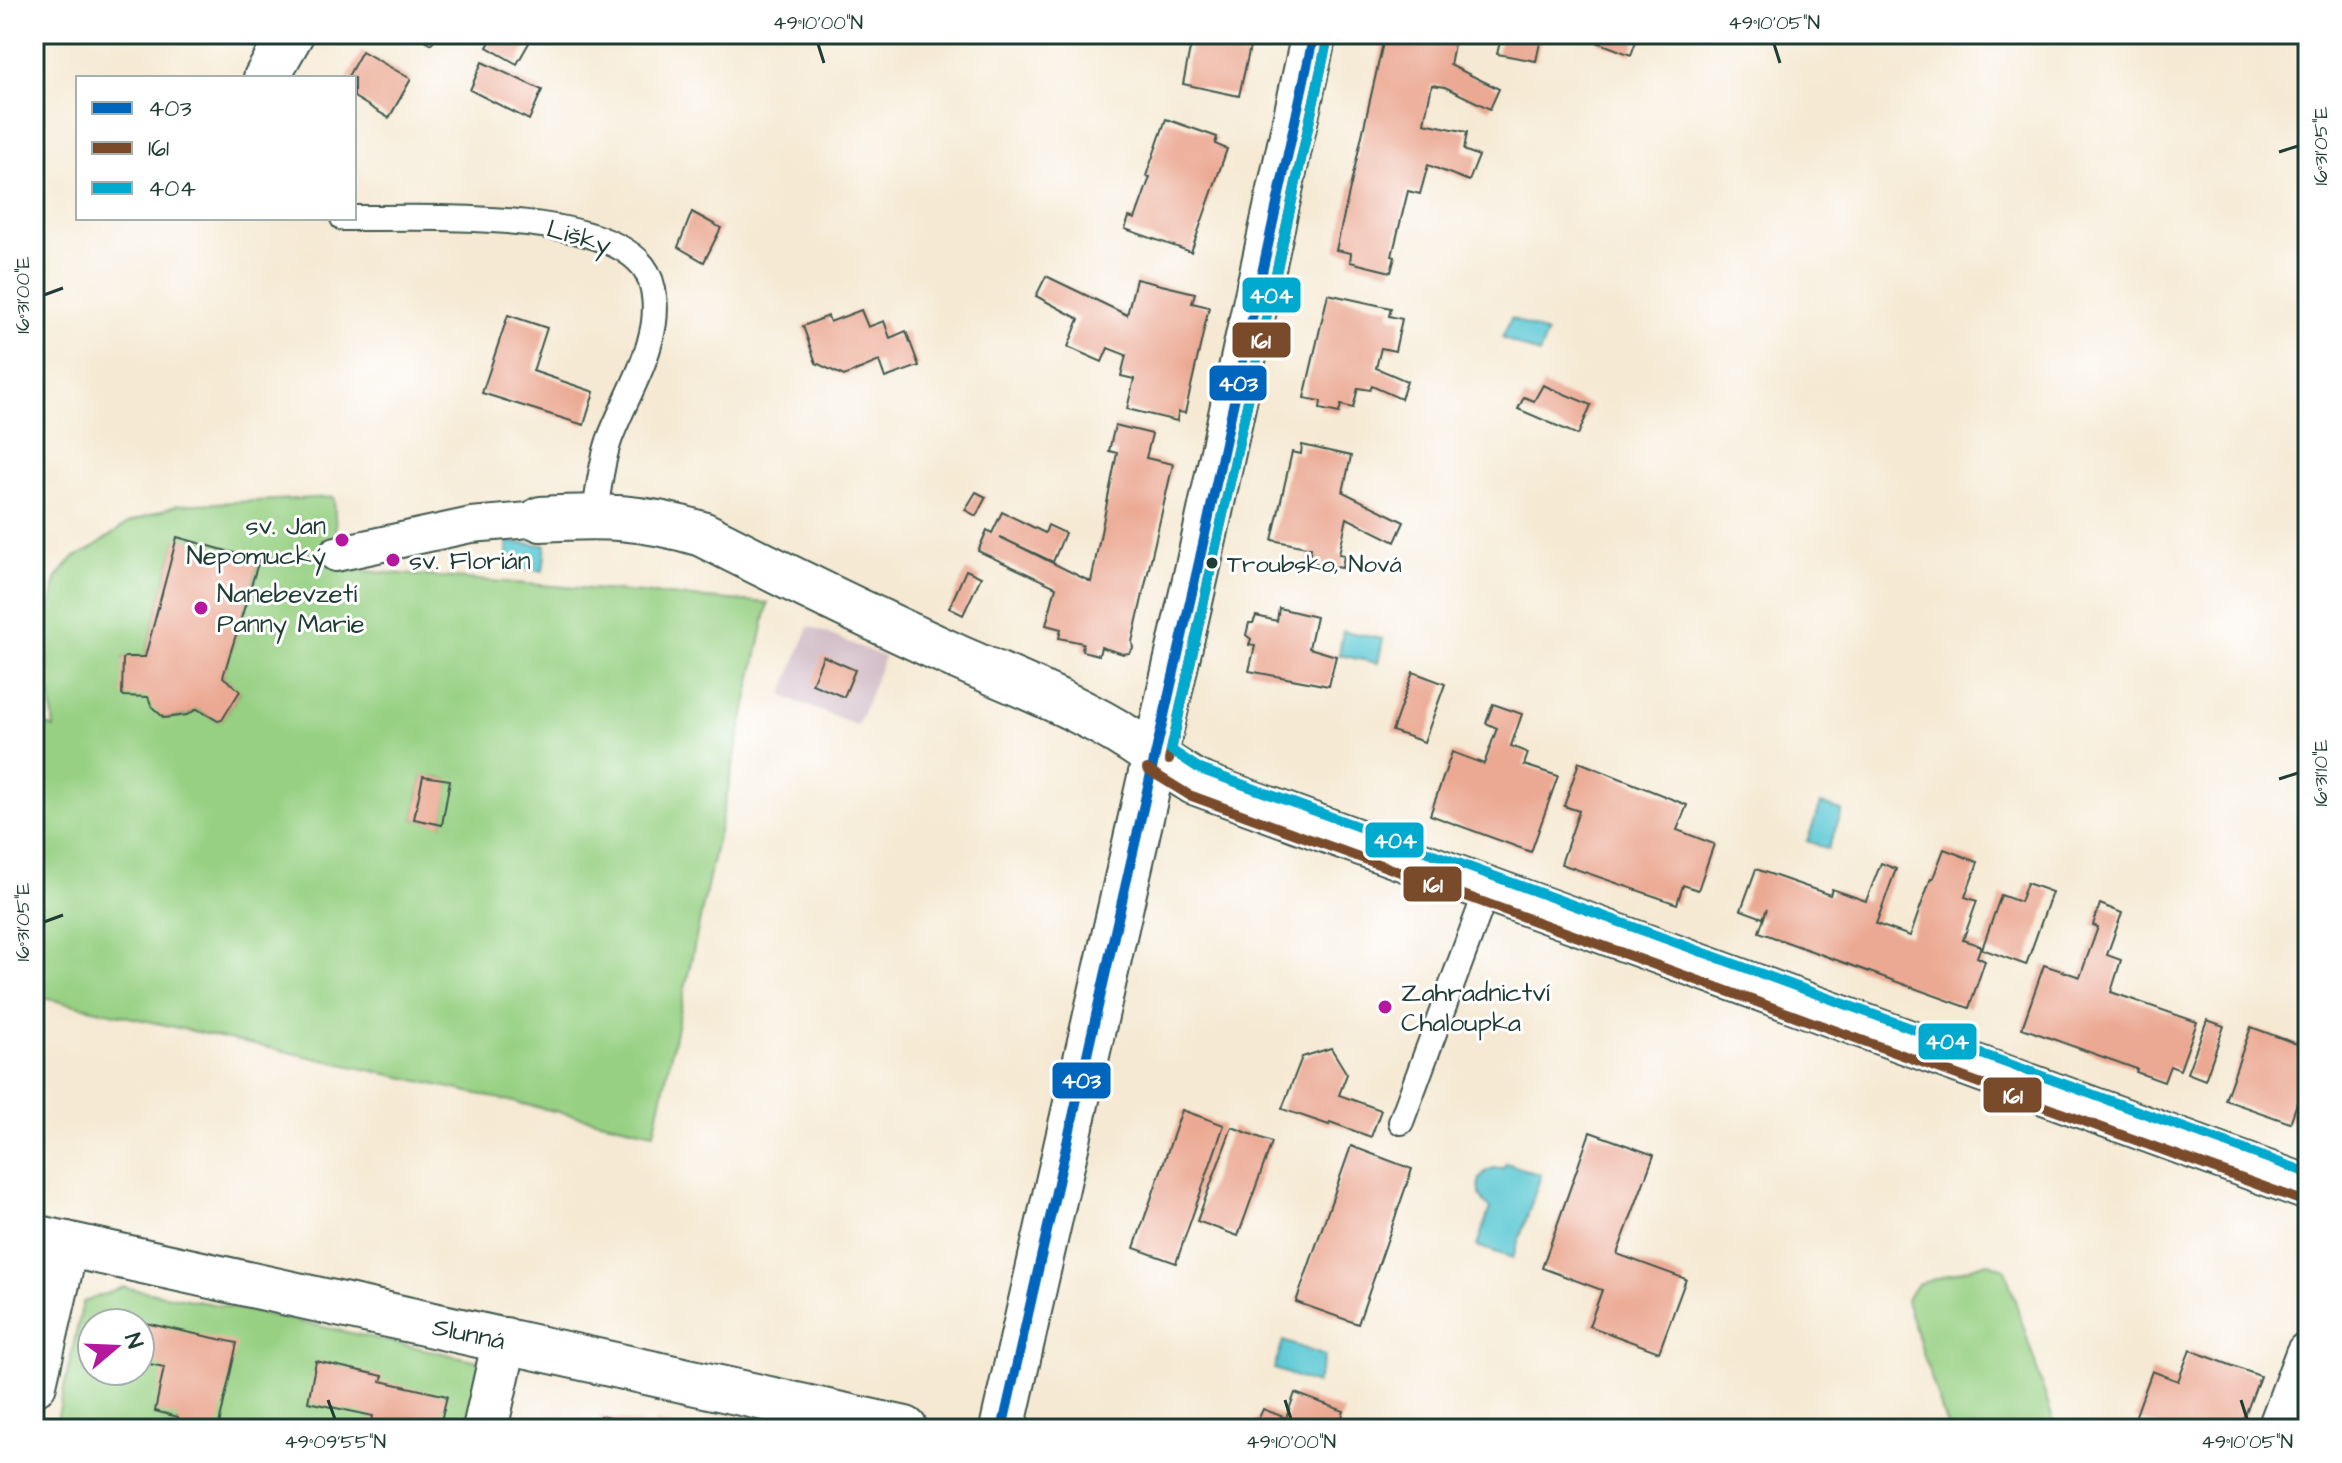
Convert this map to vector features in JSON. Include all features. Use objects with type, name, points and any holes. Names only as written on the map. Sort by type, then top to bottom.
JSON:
[{"type":"street","points":[[267,76],[291,34]]},
{"type":"street","points":[[1002,1429],[1155,757],[1314,34]]},
{"type":"street","points":[[336,554],[471,525],[594,516],[668,523],[702,534],[925,642],[1080,711],[1194,782],[2308,1188]]},
{"type":"street","points":[[34,1384],[50,1241]]},
{"type":"street","name":"Slunná","points":[[50,1241],[905,1429]]},
{"type":"street","points":[[485,1429],[505,1340]]},
{"type":"street","points":[[2280,1429],[2308,1354]]},
{"type":"lane","name":"Lišky","points":[[356,218],[516,221],[568,228],[618,245],[644,267],[655,297],[651,337],[608,442],[594,516]]},
{"type":"lane","points":[[1401,1122],[1487,890]]},
{"type":"shaded area","points":[[809,626],[884,657],[858,726],[782,696]]},
{"type":"green space","points":[[334,497],[338,569],[768,603],[654,1133],[34,996],[34,720],[54,728],[44,638],[56,579],[73,558],[130,522],[178,505]],"holes":[[[177,538],[259,560],[223,677],[240,692],[222,720],[218,721],[197,709],[187,715],[164,718],[123,659],[145,657]],[[423,776],[449,780],[442,824],[414,819]]]},
{"type":"green space","points":[[1987,1262],[2005,1269],[2056,1429],[1948,1429],[1906,1301],[1916,1285]]},
{"type":"green space","points":[[123,1287],[260,1313],[483,1362],[468,1429],[55,1429],[76,1334],[76,1387],[156,1387],[156,1307],[82,1307],[83,1302]]},
{"type":"water","points":[[1511,318],[1547,334],[1539,354],[1502,338]]},
{"type":"water","points":[[507,542],[546,545],[543,571],[507,567]]},
{"type":"water","points":[[1343,631],[1383,639],[1378,663],[1339,655]]},
{"type":"water","points":[[1821,804],[1842,811],[1828,849],[1807,841]]},
{"type":"water","points":[[1506,1163],[1541,1175],[1513,1258],[1477,1246],[1490,1208],[1480,1195],[1479,1181],[1487,1171],[1503,1168]]},
{"type":"water","points":[[1283,1341],[1325,1356],[1316,1384],[1274,1369]]},
{"type":"building","points":[[415,34],[444,34],[441,39],[436,37],[431,44]]},
{"type":"building","points":[[494,34],[534,34],[517,64],[487,47]]},
{"type":"building","points":[[1193,34],[1235,34],[1252,38],[1239,96],[1183,84]]},
{"type":"building","points":[[1385,34],[1456,34],[1450,65],[1499,89],[1490,109],[1445,87],[1432,85],[1424,123],[1467,132],[1464,150],[1479,156],[1469,181],[1428,165],[1420,194],[1408,191],[1391,272],[1350,262],[1351,253],[1336,250]]},
{"type":"building","points":[[1502,34],[1542,34],[1536,61],[1497,54]]},
{"type":"building","points":[[1601,34],[1618,34],[1636,41],[1631,55],[1597,42]]},
{"type":"building","points":[[362,51],[411,79],[389,118],[356,98],[356,76],[348,76]]},
{"type":"building","points":[[482,62],[542,90],[529,120],[470,90]]},
{"type":"building","points":[[1166,119],[1217,137],[1215,144],[1227,149],[1191,252],[1125,229],[1129,217],[1135,219]]},
{"type":"building","points":[[692,212],[721,228],[704,262],[678,247]]},
{"type":"building","points":[[1046,276],[1127,315],[1136,279],[1195,293],[1192,303],[1209,307],[1185,413],[1178,412],[1177,421],[1127,409],[1134,379],[1121,376],[1126,355],[1108,348],[1102,362],[1068,347],[1079,319],[1036,296]]},
{"type":"building","points":[[1328,294],[1391,308],[1389,316],[1402,319],[1395,351],[1381,348],[1376,368],[1407,381],[1401,399],[1372,386],[1370,390],[1358,388],[1353,408],[1341,405],[1339,413],[1320,409],[1321,401],[1304,398]]},
{"type":"building","points":[[861,310],[868,327],[884,321],[890,338],[906,331],[919,366],[885,378],[879,361],[844,376],[816,363],[803,326],[828,316],[830,322]]},
{"type":"building","points":[[508,315],[547,328],[533,371],[594,392],[584,425],[482,393]]},
{"type":"building","points":[[1543,385],[1591,405],[1578,435],[1518,409],[1524,397],[1534,401]]},
{"type":"building","points":[[1115,425],[1152,434],[1146,458],[1173,464],[1133,648],[1123,654],[1101,647],[1099,655],[1082,651],[1083,643],[1059,638],[1061,629],[1046,625],[1056,587],[978,551],[987,530],[992,533],[1002,512],[1045,533],[1048,525],[1065,533],[1053,562],[1000,537],[1091,582],[1117,453],[1109,451]]},
{"type":"building","points":[[1302,445],[1351,456],[1343,492],[1404,522],[1395,542],[1347,518],[1339,554],[1344,555],[1342,568],[1308,562],[1311,548],[1272,540],[1292,452],[1301,454]]},
{"type":"building","points":[[976,492],[986,497],[976,516],[965,510]]},
{"type":"building","name":"Nanebevzetí Panny Marie","points":[[177,537],[259,560],[223,677],[240,691],[222,720],[218,721],[197,709],[187,715],[164,718],[152,707],[148,697],[122,694],[123,659],[145,657]]},
{"type":"building","points":[[966,570],[981,577],[963,615],[949,608]]},
{"type":"building","points":[[1279,608],[1316,617],[1309,648],[1336,656],[1329,686],[1249,671],[1255,646],[1249,645],[1251,639],[1246,635],[1249,623],[1253,623],[1256,616],[1277,621]]},
{"type":"building","points":[[823,656],[855,670],[844,697],[812,684]]},
{"type":"building","points":[[1413,672],[1445,684],[1424,742],[1392,731]]},
{"type":"building","points":[[1493,704],[1522,714],[1511,746],[1528,753],[1524,765],[1558,776],[1531,852],[1430,815],[1452,752],[1484,764],[1497,728],[1486,723]]},
{"type":"building","points":[[1579,762],[1687,805],[1677,830],[1714,844],[1698,890],[1683,885],[1677,904],[1561,864],[1579,811],[1564,806]]},
{"type":"building","points":[[423,776],[450,780],[442,825],[414,819]]},
{"type":"building","points":[[1944,849],[1978,862],[1965,897],[1977,901],[1963,940],[1981,946],[1977,957],[1985,961],[1969,1008],[1759,932],[1767,909],[1763,918],[1741,910],[1756,869],[1830,895],[1832,889],[1866,901],[1881,863],[1896,869],[1876,924],[1910,936]]},
{"type":"building","points":[[2027,883],[2052,892],[2026,965],[1982,949],[2001,895],[2020,902]]},
{"type":"building","points":[[2100,904],[2122,913],[2107,955],[2121,960],[2111,992],[2197,1022],[2180,1070],[2170,1066],[2164,1082],[2136,1072],[2137,1069],[2022,1028],[2044,965],[2080,977],[2098,927],[2093,925]]},
{"type":"building","points":[[2207,1020],[2224,1026],[2205,1080],[2187,1073]]},
{"type":"building","points":[[2251,1027],[2308,1048],[2308,1072],[2290,1123],[2225,1100]]},
{"type":"building","points":[[1331,1048],[1347,1074],[1339,1095],[1381,1110],[1371,1137],[1282,1109],[1302,1057]]},
{"type":"building","points":[[1182,1110],[1224,1125],[1176,1263],[1134,1248]]},
{"type":"building","points":[[1232,1127],[1272,1142],[1238,1236],[1197,1221]]},
{"type":"building","points":[[1590,1132],[1654,1155],[1617,1254],[1686,1279],[1659,1352],[1589,1326],[1602,1290],[1542,1268]]},
{"type":"building","points":[[1351,1146],[1412,1169],[1358,1324],[1296,1302]]},
{"type":"building","points":[[156,1325],[237,1343],[218,1429],[176,1429],[178,1417],[155,1411],[164,1367],[156,1365]]},
{"type":"building","points":[[2190,1350],[2260,1376],[2240,1429],[2166,1429],[2135,1418],[2152,1371],[2178,1381]]},
{"type":"building","points":[[316,1361],[383,1376],[381,1381],[447,1396],[439,1429],[371,1429],[373,1416],[308,1402]]},
{"type":"building","points":[[1295,1393],[1344,1411],[1338,1429],[1248,1429],[1263,1409],[1286,1418]]},
{"type":"building","points":[[600,1416],[653,1427],[655,1422],[682,1429],[597,1429]]},
{"type":"transit line","name":"403","points":[[1002,1429],[1199,562],[1314,34]]},
{"type":"transit line","name":"161","points":[[1169,760],[1328,37]]},
{"type":"transit line","name":"404","points":[[1328,37],[1171,750],[1200,769],[2308,1173]]},
{"type":"transit line","name":"161","points":[[1147,769],[1189,795],[2303,1201]]},
{"type":"place","name":"sv. Jan Nepomucký","points":[[342,540]]},
{"type":"place","name":"sv. Florián","points":[[393,560]]},
{"type":"place","name":"Troubsko, Nová","points":[[1212,563]]},
{"type":"place","name":"Nanebevzetí Panny Marie","points":[[201,608]]},
{"type":"place","name":"Zahradnictví Chaloupka","points":[[1385,1007]]}]
